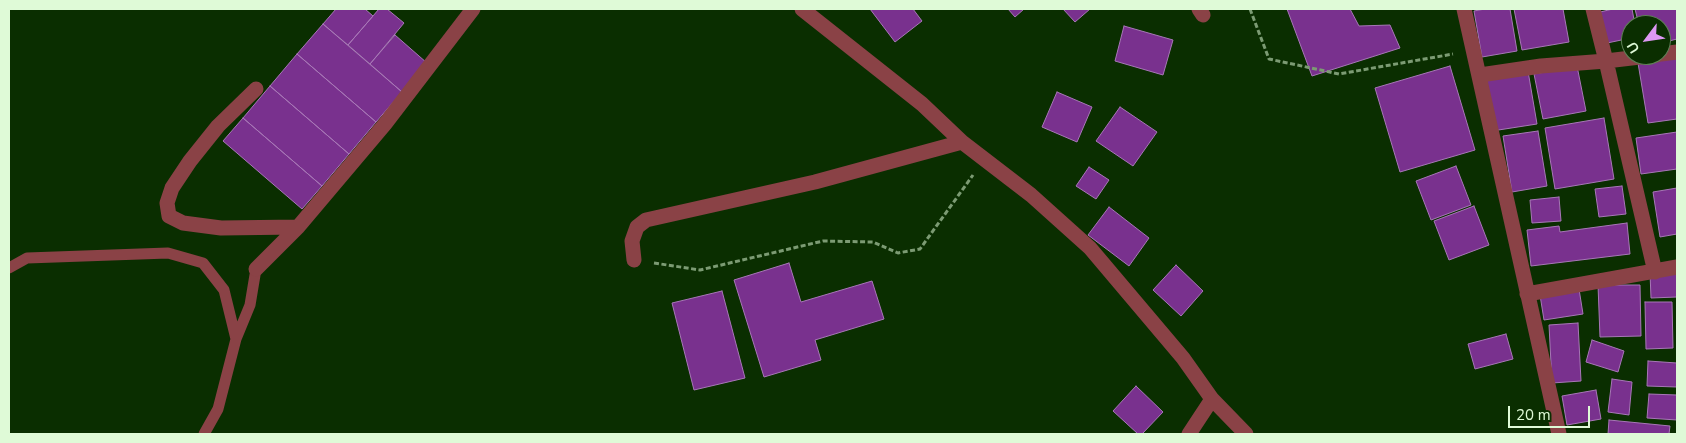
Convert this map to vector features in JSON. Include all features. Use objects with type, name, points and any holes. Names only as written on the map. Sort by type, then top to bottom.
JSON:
[{"type":"street","points":[[256,269],[298,227],[385,124],[473,9]]},
{"type":"street","points":[[802,9],[922,104],[962,142],[1031,195],[1090,248],[1184,358],[1212,399],[1246,434]]},
{"type":"street","points":[[1464,9],[1559,434]]},
{"type":"street","points":[[1593,9],[1656,272]]},
{"type":"street","points":[[1480,75],[1542,66],[1621,59]]},
{"type":"street","points":[[256,89],[218,126],[190,161],[172,188],[167,203],[168,216],[183,223],[221,228],[298,227]]},
{"type":"street","points":[[634,260],[632,241],[637,227],[652,218],[815,182],[962,142]]},
{"type":"street","points":[[1527,294],[1677,267]]},
{"type":"street","points":[[1189,434],[1212,399]]},
{"type":"lane","points":[[9,268],[27,258],[168,253],[203,263],[224,290],[236,339]]},
{"type":"lane","points":[[204,434],[218,409],[236,339],[250,305],[256,269]]},
{"type":"path","points":[[1250,9],[1269,59],[1339,74],[1473,50]]},
{"type":"path","points":[[634,260],[700,270],[822,241],[873,242],[898,253],[920,249],[985,159]]},
{"type":"building","points":[[336,9],[365,9],[373,16],[348,45],[323,24]]},
{"type":"building","points":[[379,9],[387,9],[404,23],[370,64],[348,45]]},
{"type":"building","points":[[870,9],[913,9],[922,21],[895,42]]},
{"type":"building","points":[[1008,9],[1024,9],[1015,17]]},
{"type":"building","points":[[1063,9],[1090,9],[1075,22]]},
{"type":"building","points":[[1287,9],[1350,9],[1359,26],[1390,25],[1400,48],[1312,76]]},
{"type":"building","points":[[1510,9],[1517,51],[1482,57],[1474,11]]},
{"type":"building","points":[[1514,9],[1563,9],[1569,42],[1522,50]]},
{"type":"building","points":[[1613,9],[1632,9],[1633,15],[1621,15],[1621,40],[1607,43],[1600,12]]},
{"type":"building","points":[[1635,9],[1677,9],[1677,39],[1671,40],[1671,15],[1636,15]]},
{"type":"building","points":[[323,24],[402,92],[376,122],[297,54]]},
{"type":"building","points":[[1124,26],[1173,40],[1163,75],[1115,61]]},
{"type":"building","points":[[395,35],[427,63],[402,92],[370,64]]},
{"type":"building","points":[[297,54],[376,122],[349,154],[270,86]]},
{"type":"building","points":[[1677,57],[1677,119],[1648,123],[1638,65],[1671,65],[1671,58]]},
{"type":"building","points":[[1450,66],[1475,150],[1400,172],[1375,88]]},
{"type":"building","points":[[1577,66],[1586,111],[1543,119],[1534,74]]},
{"type":"building","points":[[1528,71],[1537,124],[1492,131],[1483,79]]},
{"type":"building","points":[[270,86],[349,154],[322,186],[243,118]]},
{"type":"building","points":[[1057,92],[1092,107],[1077,142],[1042,127]]},
{"type":"building","points":[[1120,107],[1157,132],[1133,166],[1096,141]]},
{"type":"building","points":[[243,118],[322,186],[302,209],[223,141]]},
{"type":"building","points":[[1604,118],[1614,179],[1555,189],[1545,128]]},
{"type":"building","points":[[1538,131],[1547,186],[1512,192],[1503,136]]},
{"type":"building","points":[[1677,132],[1677,169],[1641,174],[1636,138]]},
{"type":"building","points":[[1456,166],[1471,205],[1431,220],[1416,181]]},
{"type":"building","points":[[1089,167],[1109,180],[1096,199],[1076,186]]},
{"type":"building","points":[[1622,186],[1626,214],[1599,217],[1595,189]]},
{"type":"building","points":[[1677,188],[1677,234],[1660,237],[1653,192]]},
{"type":"building","points":[[1559,197],[1561,221],[1532,223],[1530,200]]},
{"type":"building","points":[[1474,206],[1489,245],[1449,260],[1434,221]]},
{"type":"building","points":[[1109,207],[1149,238],[1129,266],[1088,235]]},
{"type":"building","points":[[1627,223],[1630,254],[1531,266],[1527,230],[1559,226],[1560,232]]},
{"type":"building","points":[[789,263],[801,302],[872,281],[884,319],[815,340],[821,360],[764,377],[734,280]]},
{"type":"building","points":[[1176,265],[1203,291],[1181,316],[1153,290]]},
{"type":"building","points":[[1677,272],[1677,297],[1651,298],[1650,273]]},
{"type":"building","points":[[1598,285],[1640,285],[1641,336],[1600,337]]},
{"type":"building","points":[[1579,289],[1583,314],[1544,320],[1540,295]]},
{"type":"building","points":[[722,291],[745,378],[694,390],[672,303]]},
{"type":"building","points":[[1645,302],[1672,302],[1673,348],[1646,349]]},
{"type":"building","points":[[1578,323],[1581,381],[1552,383],[1549,325]]},
{"type":"building","points":[[1506,334],[1513,359],[1475,369],[1468,344]]},
{"type":"building","points":[[1592,340],[1624,351],[1618,372],[1586,362]]},
{"type":"building","points":[[1648,361],[1677,363],[1677,387],[1647,386]]},
{"type":"building","points":[[1612,379],[1632,382],[1629,415],[1608,412]]},
{"type":"building","points":[[1136,386],[1163,412],[1142,434],[1138,434],[1113,411]]},
{"type":"building","points":[[1596,390],[1601,419],[1567,425],[1562,396]]},
{"type":"building","points":[[1649,394],[1677,395],[1677,420],[1647,418]]},
{"type":"building","points":[[1609,420],[1670,426],[1669,434],[1608,434]]}]
